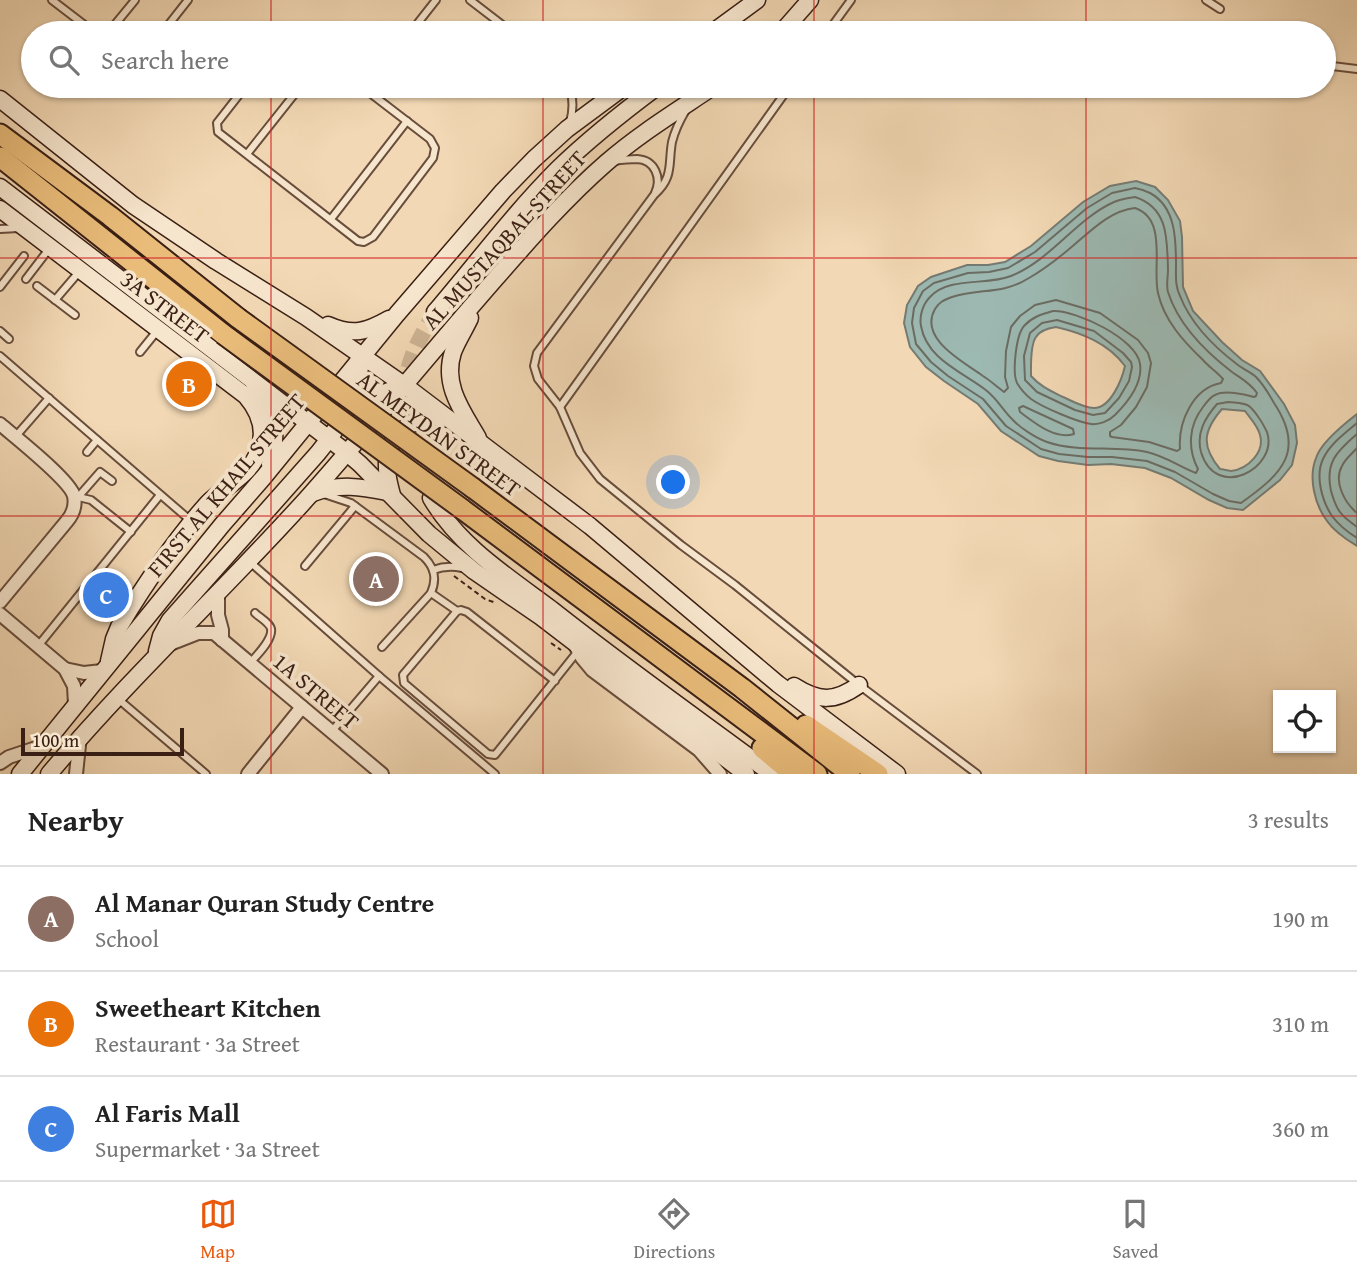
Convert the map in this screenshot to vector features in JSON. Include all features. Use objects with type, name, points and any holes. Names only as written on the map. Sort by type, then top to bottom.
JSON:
[{"type":"main road","points":[[730,21],[757,0]]},
{"type":"main road","points":[[791,21],[810,0]]},
{"type":"main road","name":"AL MUSTAQBAL STREET","points":[[366,359],[397,314],[511,183],[567,129],[609,98]]},
{"type":"main road","points":[[435,312],[556,171],[642,98]]},
{"type":"main road","name":"AL MUSTAQBAL STREET","points":[[404,385],[550,217],[633,140],[696,98]]},
{"type":"main road","points":[[0,99],[133,205],[306,317],[404,385],[590,526],[778,684],[897,774]]},
{"type":"main road","name":"AL MEYDAN STREET","points":[[0,134],[110,216],[238,318],[742,688],[850,774]]},
{"type":"main road","name":"AL MEYDAN STREET","points":[[0,157],[223,334],[545,569],[817,774]]},
{"type":"main road","points":[[0,187],[329,439],[390,494],[429,534],[474,571],[541,617],[577,648],[746,774]]},
{"type":"main road","name":"3A STREET","points":[[0,209],[246,396],[256,409],[261,425],[258,452],[244,474],[212,499],[164,559],[119,627],[105,667]]},
{"type":"main road","points":[[24,228],[50,227]]},
{"type":"main road","points":[[482,294],[453,352],[450,381],[457,402],[483,446]]},
{"type":"main road","points":[[306,317],[351,332],[371,328],[397,314]]},
{"type":"main road","points":[[225,360],[232,359],[243,363],[297,400],[310,404],[390,401],[444,417]]},
{"type":"main road","points":[[346,453],[354,404],[366,359]]},
{"type":"main road","name":"FIRST AL KHAIL STREET","points":[[20,774],[222,525],[323,405],[366,359]]},
{"type":"main road","points":[[225,360],[234,373],[259,393],[270,412],[275,434],[275,446],[266,474],[232,485]]},
{"type":"main road","points":[[308,423],[404,385]]},
{"type":"main road","points":[[49,774],[116,697],[218,594],[311,494],[404,385]]},
{"type":"main road","points":[[160,651],[161,636],[170,620],[329,439],[354,404]]},
{"type":"main road","points":[[390,494],[386,467],[394,439],[416,421],[444,417]]},
{"type":"main road","points":[[311,494],[324,488],[351,486],[390,494]]},
{"type":"main road","points":[[431,498],[450,527],[471,548],[772,774]]},
{"type":"main road","points":[[686,677],[688,685],[696,693],[793,774]]},
{"type":"main road","points":[[778,684],[789,684],[812,696],[823,698],[846,694],[859,685]]},
{"type":"main road","points":[[742,688],[756,691],[878,774]]},
{"type":"street","points":[[0,602],[67,522],[72,514],[76,496],[66,483],[6,432]]},
{"type":"street","points":[[218,594],[222,640]]},
{"type":"street","points":[[0,614],[65,669],[74,686],[75,705]]},
{"type":"street","points":[[160,651],[191,635],[206,632],[214,633],[222,640]]},
{"type":"street","name":"1A STREET","points":[[222,640],[382,774]]},
{"type":"street","points":[[577,648],[592,670],[699,750],[720,774]]},
{"type":"street","points":[[65,669],[84,673],[105,667]]},
{"type":"street","points":[[248,774],[302,707]]},
{"type":"street","points":[[76,774],[80,736]]},
{"type":"street","points":[[0,763],[9,757],[43,746]]},
{"type":"lane","points":[[52,0],[79,21]]},
{"type":"lane","points":[[118,21],[135,0]]},
{"type":"lane","points":[[171,21],[188,0]]},
{"type":"lane","points":[[420,21],[436,0]]},
{"type":"lane","points":[[470,0],[497,21]]},
{"type":"lane","points":[[836,21],[851,0]]},
{"type":"lane","points":[[1206,0],[1220,9]]},
{"type":"lane","points":[[1336,66],[1357,69]]},
{"type":"lane","points":[[237,98],[216,126],[220,134],[359,241],[373,237],[434,155],[435,148],[432,142],[379,98]]},
{"type":"lane","points":[[247,154],[291,98]]},
{"type":"lane","points":[[567,129],[573,107],[572,98]]},
{"type":"lane","points":[[560,407],[781,98]]},
{"type":"lane","points":[[654,195],[666,183],[673,139],[690,102]]},
{"type":"lane","points":[[331,219],[407,121]]},
{"type":"lane","points":[[607,162],[638,159],[648,163],[657,173],[658,188],[537,353],[534,366],[538,379],[560,407],[580,453],[600,478],[681,545],[977,774]]},
{"type":"lane","points":[[0,229],[24,228]]},
{"type":"lane","points":[[26,279],[50,248]]},
{"type":"lane","points":[[0,287],[24,257]]},
{"type":"lane","points":[[55,300],[80,271]]},
{"type":"lane","points":[[37,286],[75,315]]},
{"type":"lane","points":[[140,352],[158,330]]},
{"type":"lane","points":[[0,331],[9,339]]},
{"type":"lane","points":[[0,356],[192,523]]},
{"type":"lane","points":[[6,432],[49,398]]},
{"type":"lane","points":[[87,452],[97,440]]},
{"type":"lane","points":[[76,496],[101,472],[112,481]]},
{"type":"lane","points":[[311,494],[325,495],[353,505],[430,563],[434,586],[431,593],[382,646]]},
{"type":"lane","points":[[38,646],[160,495]]},
{"type":"lane","points":[[76,496],[91,500],[131,532]]},
{"type":"lane","points":[[305,566],[353,505]]},
{"type":"lane","points":[[249,561],[495,774]]},
{"type":"lane","points":[[433,570],[452,566],[474,571]]},
{"type":"lane","points":[[431,593],[457,611],[467,611],[555,681]]},
{"type":"lane","points":[[457,611],[402,680],[488,754],[495,755],[555,681],[577,648]]},
{"type":"lane","points":[[250,663],[262,650],[271,632],[269,625],[255,613]]},
{"type":"lane","points":[[331,732],[379,676]]},
{"type":"lane","points":[[116,697],[206,774]]},
{"type":"water","points":[[1136,181],[1155,187],[1168,200],[1180,221],[1183,287],[1193,311],[1242,360],[1260,371],[1284,404],[1295,425],[1297,443],[1292,465],[1280,480],[1243,510],[1227,508],[1171,478],[1145,468],[1111,464],[1088,465],[1039,456],[1001,431],[978,404],[926,367],[910,347],[904,323],[907,305],[918,286],[931,277],[967,265],[1005,262],[1031,246],[1083,202],[1110,186]],"holes":[[[1056,327],[1094,340],[1111,351],[1125,366],[1115,392],[1100,407],[1082,406],[1046,388],[1031,376],[1034,341],[1042,331]],[[1222,409],[1245,411],[1260,435],[1258,453],[1254,459],[1237,470],[1220,469],[1207,446],[1211,424]]]},
{"type":"water","points":[[1357,414],[1357,546],[1337,532],[1323,515],[1314,491],[1313,474],[1316,458],[1323,446]]},
{"type":"tunnel","points":[[426,485],[408,427],[404,397],[411,360],[435,312]]},
{"type":"place","name":"Sweetheart Kitchen","points":[[189,384]]},
{"type":"place","name":"Al Manar Quran Study Centre","points":[[376,579]]},
{"type":"place","name":"Al Faris Mall","points":[[106,595]]}]
